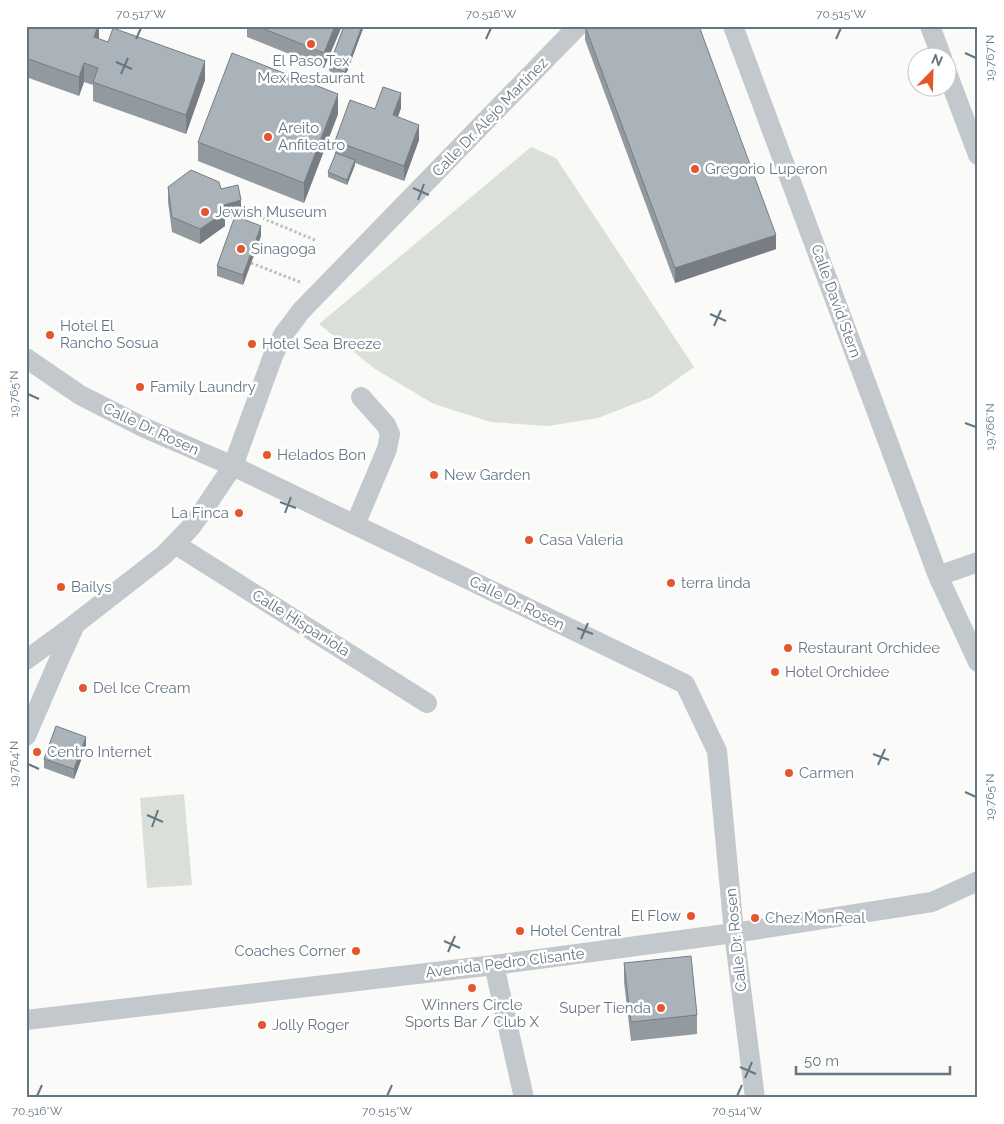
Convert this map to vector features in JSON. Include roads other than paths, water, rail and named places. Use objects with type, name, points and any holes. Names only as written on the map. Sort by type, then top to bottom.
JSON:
[{"type":"street","name":"Calle Dr. Alejo Martínez","points":[[26,660],[164,555],[191,526],[233,466],[282,335],[301,311],[578,26]]},
{"type":"street","name":"Calle David Stern","points":[[733,26],[938,576],[978,662]]},
{"type":"street","points":[[930,26],[938,48]]},
{"type":"street","points":[[956,97],[978,155]]},
{"type":"street","name":"Calle Dr. Rosen","points":[[26,358],[80,395],[146,428],[233,466],[684,684],[717,751],[734,933],[755,1098]]},
{"type":"street","points":[[355,525],[387,449],[390,434],[386,425],[361,397]]},
{"type":"street","name":"Calle Hispaniola","points":[[175,544],[427,703]]},
{"type":"street","points":[[938,576],[978,562]]},
{"type":"street","points":[[26,736],[74,625]]},
{"type":"street","name":"Avenida Pedro Clisante","points":[[26,1020],[734,933],[932,902],[978,881]]},
{"type":"street","points":[[494,964],[524,1098]]},
{"type":"place","name":"El Paso Tex Mex Restaurant","points":[[311,44]]},
{"type":"place","name":"Areito Anfiteatro","points":[[268,137]]},
{"type":"place","name":"Gregorio Luperon","points":[[695,169]]},
{"type":"place","name":"Jewish Museum","points":[[205,212]]},
{"type":"place","name":"Sinagoga","points":[[241,249]]},
{"type":"place","name":"Hotel El Rancho Sosua","points":[[50,335]]},
{"type":"place","name":"Hotel Sea Breeze","points":[[252,344]]},
{"type":"place","name":"Family Laundry","points":[[140,387]]},
{"type":"place","name":"Helados Bon","points":[[267,455]]},
{"type":"place","name":"New Garden","points":[[434,475]]},
{"type":"place","name":"La Finca","points":[[239,513]]},
{"type":"place","name":"Casa Valeria","points":[[529,540]]},
{"type":"place","name":"terra linda","points":[[671,583]]},
{"type":"place","name":"Bailys","points":[[61,587]]},
{"type":"place","name":"Restaurant Orchidee","points":[[788,648]]},
{"type":"place","name":"Hotel Orchidee","points":[[775,672]]},
{"type":"place","name":"Del Ice Cream","points":[[83,688]]},
{"type":"place","name":"Centro Internet","points":[[37,752]]},
{"type":"place","name":"Carmen","points":[[789,773]]},
{"type":"place","name":"El Flow","points":[[691,916]]},
{"type":"place","name":"Chez MonReal","points":[[755,918]]},
{"type":"place","name":"Hotel Central","points":[[520,931]]},
{"type":"place","name":"Coaches Corner","points":[[356,951]]},
{"type":"place","name":"Winners Circle Sports Bar / Club X","points":[[472,988]]},
{"type":"place","name":"Super Tienda","points":[[661,1008]]},
{"type":"place","name":"Jolly Roger","points":[[262,1025]]}]
